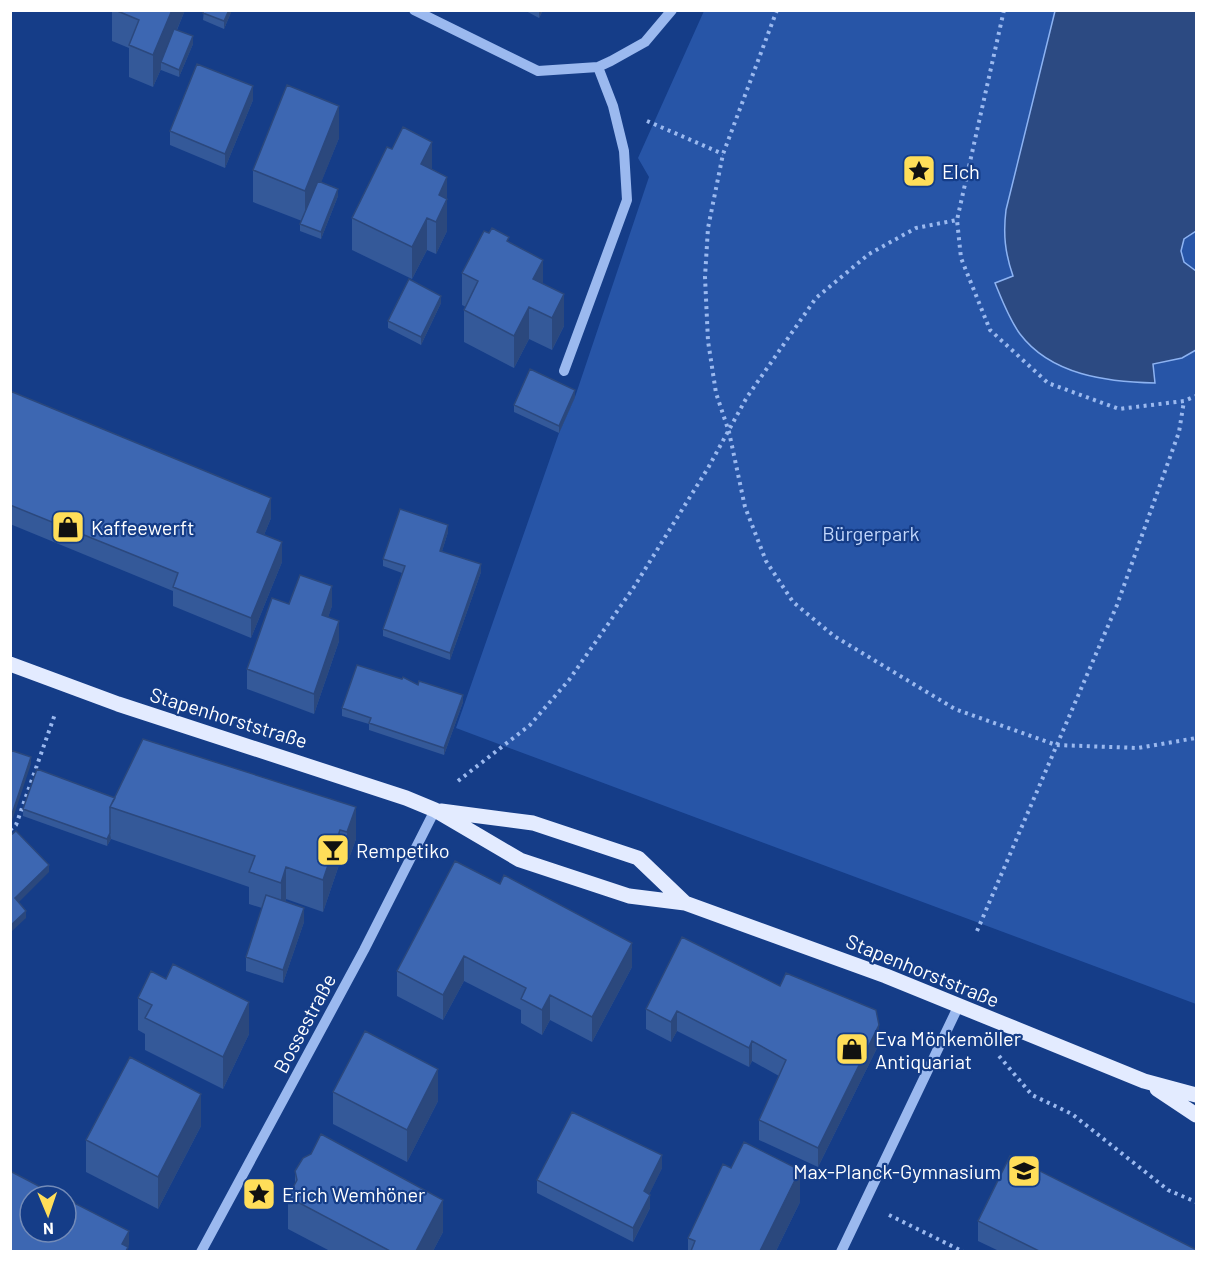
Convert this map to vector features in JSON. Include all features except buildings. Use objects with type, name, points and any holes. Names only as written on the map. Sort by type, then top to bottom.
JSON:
[{"type":"main road","name":"Stapenhorststraße","points":[[10,664],[65,685],[362,782],[435,810],[520,860],[629,896],[685,903],[886,976],[1144,1081],[1197,1095]]},
{"type":"main road","name":"Stapenhorststraße","points":[[435,810],[532,823],[638,858],[685,903]]},
{"type":"main road","name":"Stapenhorststraße","points":[[1144,1081],[1197,1115]]},
{"type":"street","points":[[414,10],[538,71],[598,67],[645,42],[672,10]]},
{"type":"street","points":[[564,371],[627,200],[624,152],[613,106],[598,67]]},
{"type":"street","name":"Bossestraße","points":[[201,1251],[364,951],[435,810]]},
{"type":"street","points":[[841,1251],[958,1007]]},
{"type":"path","points":[[777,10],[723,154],[708,228],[705,278],[708,341],[716,393],[729,432],[745,507],[766,561],[794,602],[834,636],[955,709],[1056,746],[1138,748],[1197,738]]},
{"type":"path","points":[[1004,10],[957,220],[961,258],[990,330],[1048,383],[1119,409],[1184,401],[1197,396]]},
{"type":"path","points":[[660,128],[723,154]]},
{"type":"path","points":[[435,810],[461,777],[530,725],[569,680],[634,587],[729,432],[747,397],[816,298],[869,254],[916,228],[957,220]]},
{"type":"path","points":[[977,930],[1117,605],[1179,432],[1184,401]]},
{"type":"path","points":[[10,830],[16,825],[65,685]]},
{"type":"path","points":[[995,1051],[1032,1095],[1072,1114],[1097,1131],[1160,1183],[1197,1202]]},
{"type":"path","points":[[865,1204],[964,1251]]},
{"type":"green space","name":"Bürgerpark","points":[[704,11],[1196,11],[1196,1004],[456,728],[559,433],[575,397],[649,177],[638,158]]},
{"type":"shaded area","points":[[1055,11],[1196,11],[1196,231],[1184,239],[1181,251],[1184,262],[1196,271],[1196,350],[1182,358],[1153,364],[1155,383],[1118,381],[1081,374],[1047,359],[1020,334],[1009,316],[995,283],[1013,276],[1005,243],[1006,210]]},
{"type":"place","name":"Elch","points":[[919,171]]},
{"type":"place","name":"Kaffeewerft","points":[[68,527]]},
{"type":"place","name":"Rempetiko","points":[[333,850]]},
{"type":"place","name":"Eva Mönkemöller Antiquariat","points":[[852,1049]]},
{"type":"place","name":"Max-Planck-Gymnasium","points":[[1024,1171]]},
{"type":"place","name":"Erich Wemhöner","points":[[259,1194]]}]
